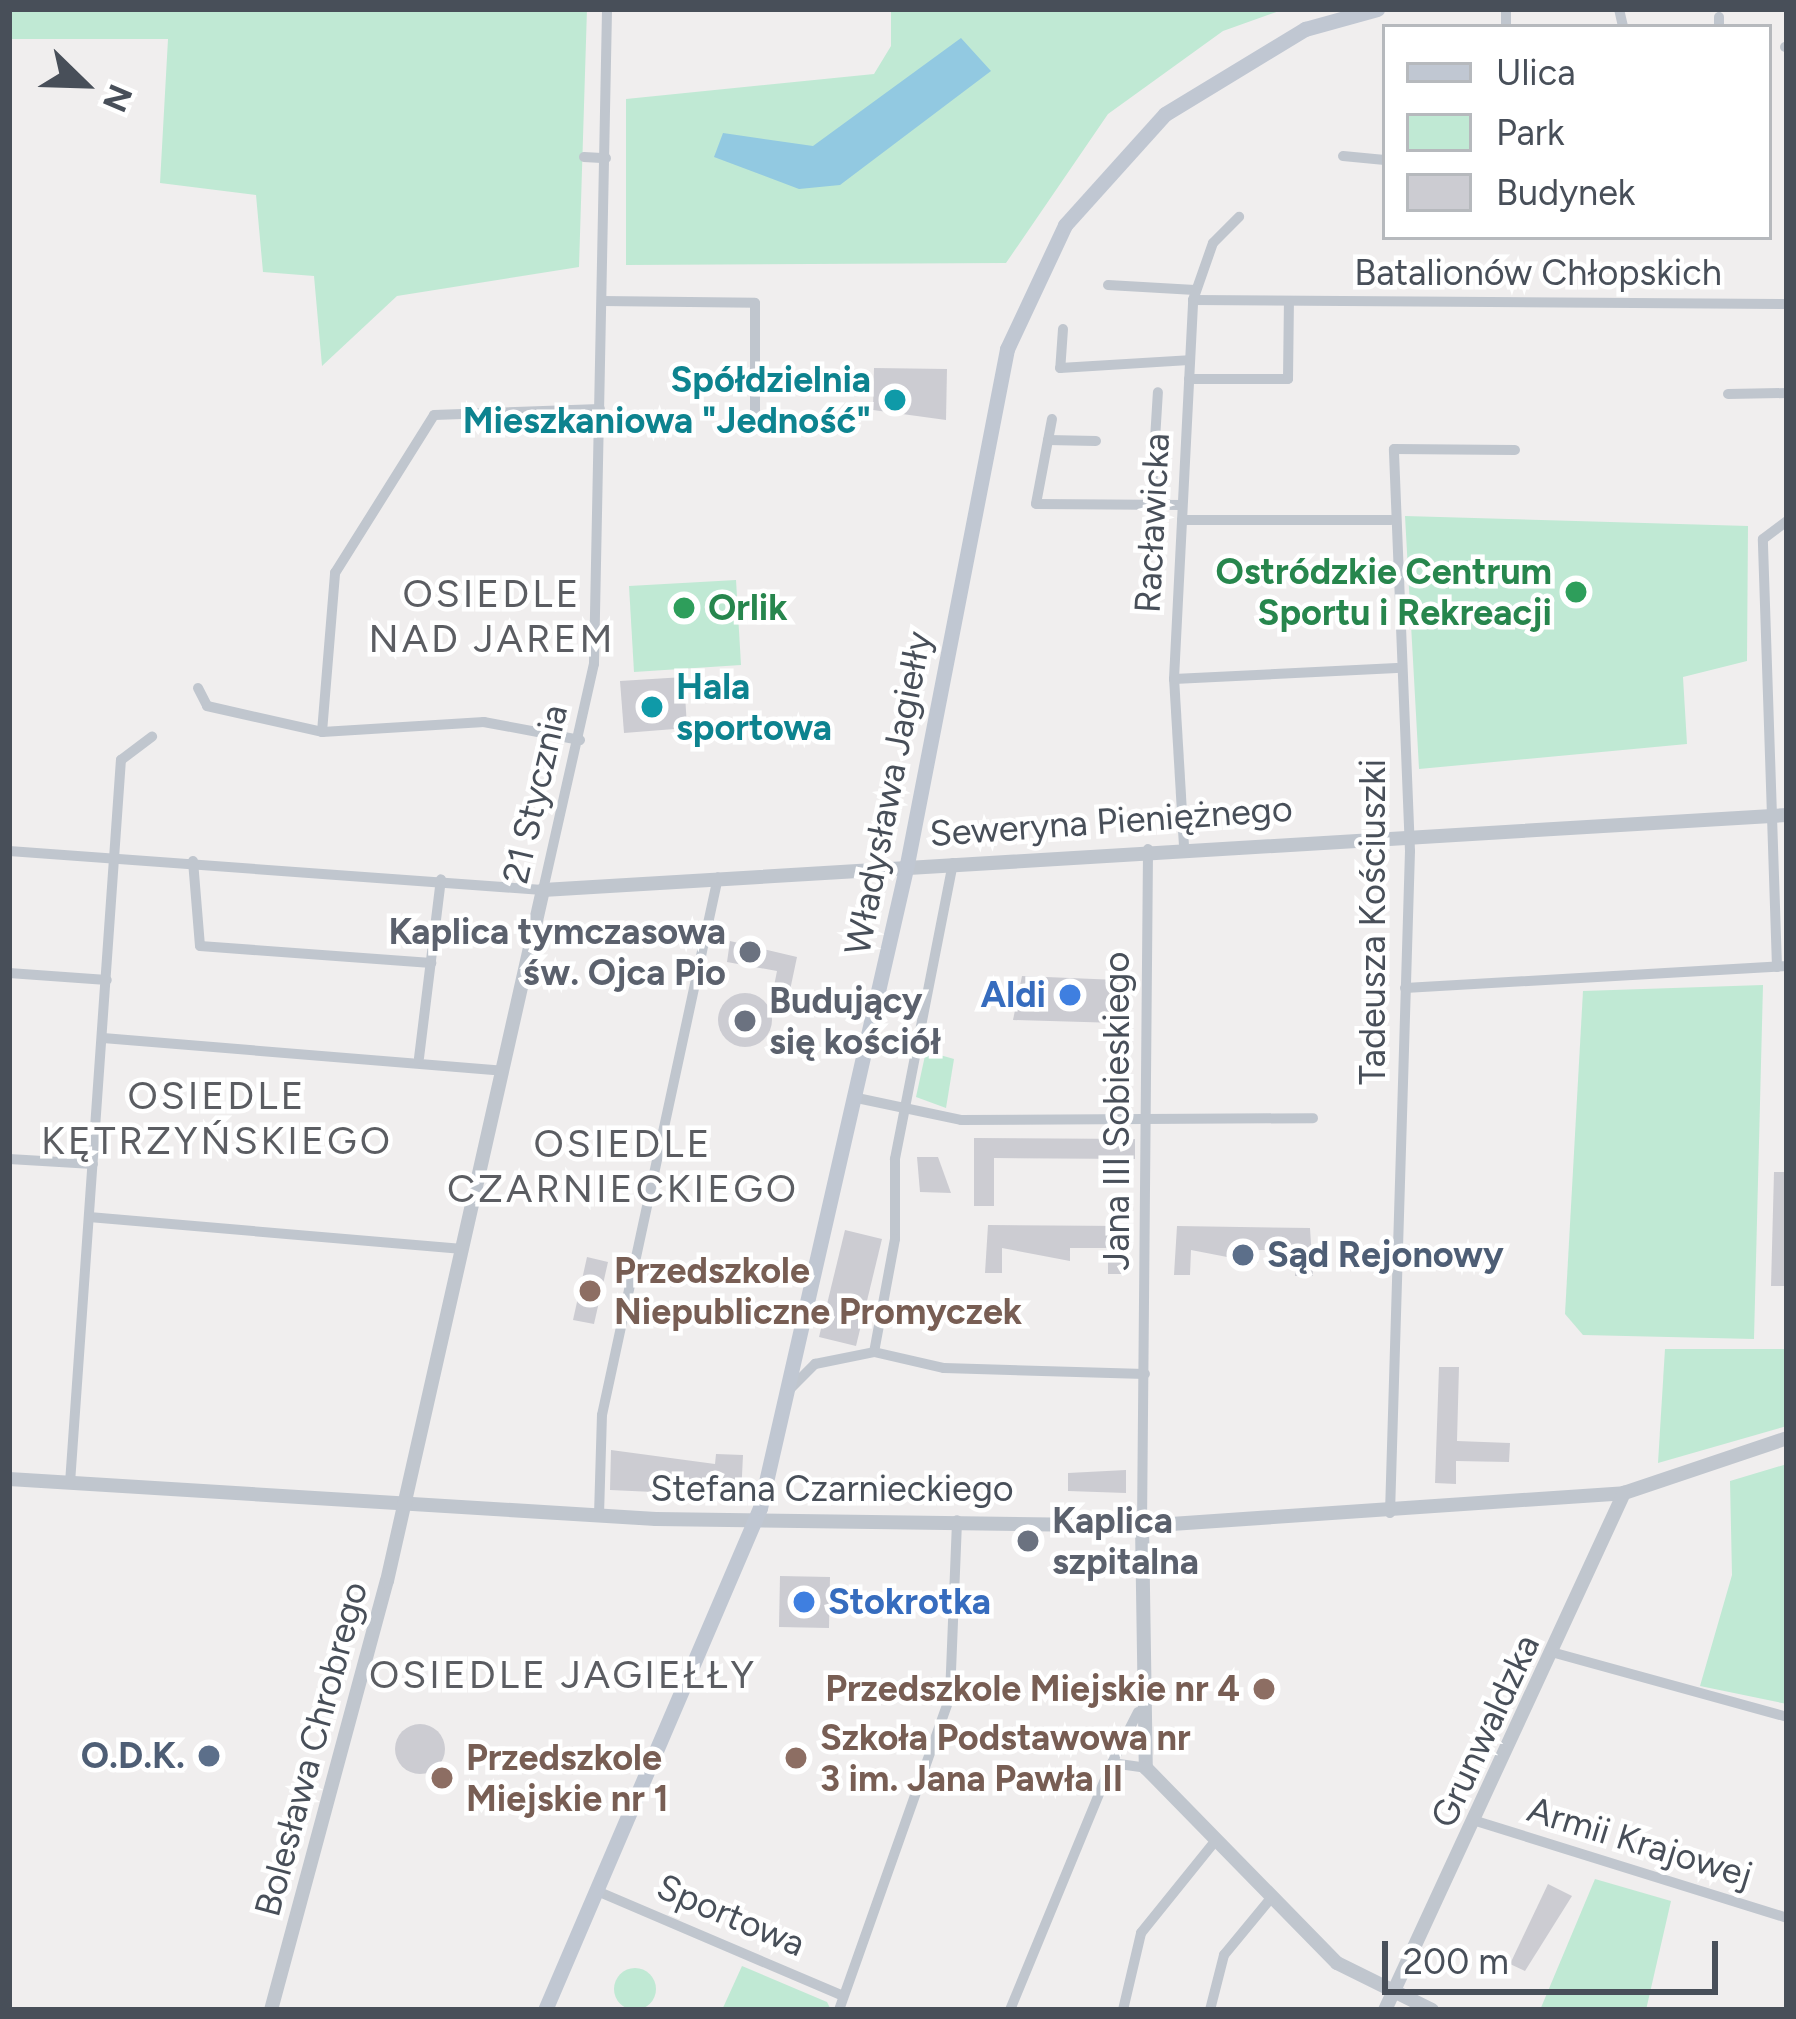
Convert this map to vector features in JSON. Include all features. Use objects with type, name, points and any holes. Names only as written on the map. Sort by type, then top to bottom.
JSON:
[{"type":"main road","name":"Władysława Jagiełły","points":[[545,2010],[756,1519],[857,1098],[1007,350],[1065,225],[1118,158],[1227,69],[1377,9]]},
{"type":"street","name":"21 Stycznia","points":[[404,1503],[580,740],[595,643],[607,9]]},
{"type":"street","points":[[1343,156],[1382,160]]},
{"type":"street","points":[[584,157],[606,158]]},
{"type":"street","name":"Racławicka","points":[[1184,847],[1174,679],[1194,295],[1213,243],[1239,217]]},
{"type":"street","points":[[584,270],[603,271]]},
{"type":"street","name":"Batalionów Chłopskich","points":[[1108,285],[1289,301],[1787,304]]},
{"type":"street","points":[[602,301],[754,303],[755,428]]},
{"type":"street","points":[[1189,379],[1288,379],[1289,301]]},
{"type":"street","points":[[1063,329],[1060,368],[1190,360]]},
{"type":"street","points":[[1151,505],[1157,392]]},
{"type":"street","points":[[1728,394],[1787,393]]},
{"type":"street","points":[[322,732],[335,573],[434,416],[600,409]]},
{"type":"street","points":[[1052,419],[1036,504],[1182,506]]},
{"type":"street","points":[[1048,440],[1096,441]]},
{"type":"street","name":"Tadeusza Kościuszki","points":[[1390,1515],[1409,833],[1391,520],[1394,449],[1515,450]]},
{"type":"street","points":[[1182,520],[1391,520]]},
{"type":"street","points":[[1405,988],[1782,967],[1783,815],[1763,539],[1787,521]]},
{"type":"street","points":[[1174,679],[1397,668]]},
{"type":"street","points":[[198,688],[207,706],[322,732],[484,722],[580,740]]},
{"type":"street","points":[[70,1483],[121,760],[152,737]]},
{"type":"street","name":"Seweryna Pieniężnego","points":[[9,851],[543,890],[1409,833],[1783,815]]},
{"type":"street","name":"Jana III Sobieskiego","points":[[1142,1526],[1148,849]]},
{"type":"street","points":[[193,861],[200,946],[430,963]]},
{"type":"street","points":[[874,1352],[909,1110],[953,861]]},
{"type":"street","points":[[598,1515],[613,1362],[718,877]]},
{"type":"street","points":[[419,1058],[440,879]]},
{"type":"street","points":[[9,973],[107,980]]},
{"type":"street","points":[[103,1038],[419,1058],[502,1071]]},
{"type":"street","points":[[857,1098],[909,1110],[1146,1120],[1313,1118]]},
{"type":"street","points":[[9,1159],[93,1164]]},
{"type":"street","points":[[89,1217],[463,1249]]},
{"type":"street","points":[[787,1392],[815,1364],[874,1352],[944,1368],[1145,1374]]},
{"type":"street","name":"Stefana Czarnieckiego","points":[[9,1478],[598,1515],[1142,1526],[1390,1515],[1624,1493],[1787,1438]]},
{"type":"street","name":"Grunwaldzka","points":[[1385,2010],[1555,1653],[1624,1493]]},
{"type":"street","name":"Bolesława Chrobrego","points":[[271,2010],[404,1503]]},
{"type":"street","points":[[839,2010],[950,1696],[957,1520]]},
{"type":"street","points":[[1142,1526],[1138,1712],[1146,1768],[1337,1964],[1432,2010]]},
{"type":"street","points":[[1555,1653],[1787,1717]]},
{"type":"street","points":[[1010,2010],[1112,1763],[1138,1712]]},
{"type":"street","points":[[1112,1763],[1146,1768]]},
{"type":"street","name":"Armii Krajowej","points":[[1476,1821],[1787,1918]]},
{"type":"street","points":[[1123,2010],[1149,1918],[1216,1840]]},
{"type":"street","name":"Sportowa","points":[[597,1891],[841,1995]]},
{"type":"street","points":[[1210,2010],[1224,1955],[1271,1898]]},
{"type":"green space","points":[[9,9],[587,9],[579,267],[397,296],[322,366],[314,276],[263,272],[256,195],[160,183],[168,39],[9,39]]},
{"type":"green space","points":[[891,9],[1285,9],[1223,31],[1108,114],[1006,263],[626,265],[626,99],[874,74],[891,46]]},
{"type":"green space","name":"Ostródzkie Centrum Sportu i Rekreacji","points":[[1405,516],[1748,526],[1747,661],[1683,677],[1687,744],[1419,769]]},
{"type":"green space","points":[[736,580],[741,665],[634,672],[629,586]]},
{"type":"green space","points":[[1763,985],[1754,1339],[1583,1335],[1565,1314],[1583,991]]},
{"type":"green space","points":[[926,1051],[954,1059],[946,1108],[916,1097]]},
{"type":"green space","points":[[1665,1349],[1787,1349],[1787,1426],[1658,1463]]},
{"type":"green space","points":[[1787,1464],[1787,1704],[1700,1686],[1732,1575],[1730,1481]]},
{"type":"green space","points":[[1595,1879],[1671,1901],[1646,2010],[1540,2010]]},
{"type":"green space","points":[[742,1966],[827,2002],[831,2010],[722,2010]]},
{"type":"green space","points":[[635,1968],[650,1974],[656,1989],[650,2004],[635,2010],[620,2004],[614,1989],[620,1974]]},
{"type":"water","points":[[961,38],[991,71],[840,185],[799,189],[714,157],[723,133],[813,146]]},
{"type":"building","name":"Spółdzielnia Mieszkaniowa \"Jedność\"","points":[[874,368],[947,369],[946,420],[873,410]]},
{"type":"building","name":"Hala sportowa","points":[[684,677],[687,728],[624,733],[620,681]]},
{"type":"building","points":[[730,941],[797,957],[789,995],[773,991],[777,971],[727,962]]},
{"type":"building","name":"Aldi","points":[[1022,976],[1118,980],[1118,1023],[1013,1020]]},
{"type":"building","name":"Budujący się kościół","points":[[745,993],[764,1001],[772,1020],[764,1039],[745,1047],[726,1039],[718,1020],[726,1001]]},
{"type":"building","points":[[974,1138],[1135,1139],[1135,1159],[994,1158],[994,1206],[974,1206]]},
{"type":"building","points":[[917,1157],[938,1157],[951,1193],[920,1192]]},
{"type":"building","points":[[1774,1172],[1787,1172],[1787,1286],[1771,1286]]},
{"type":"building","points":[[988,1225],[1122,1226],[1124,1274],[1108,1274],[1108,1248],[1070,1248],[1070,1261],[1002,1248],[1002,1273],[985,1273]]},
{"type":"building","name":"Sąd Rejonowy","points":[[1177,1226],[1310,1228],[1313,1276],[1295,1276],[1296,1250],[1259,1250],[1258,1263],[1191,1250],[1190,1275],[1174,1275]]},
{"type":"building","points":[[845,1230],[882,1239],[856,1346],[819,1337]]},
{"type":"building","name":"Przedszkole Niepubliczne Promyczek","points":[[587,1257],[608,1262],[594,1324],[573,1320]]},
{"type":"building","points":[[1439,1367],[1459,1367],[1457,1441],[1510,1443],[1509,1462],[1456,1461],[1456,1484],[1435,1483]]},
{"type":"building","points":[[611,1450],[715,1464],[716,1454],[743,1455],[741,1496],[610,1490]]},
{"type":"building","points":[[1126,1470],[1126,1493],[1068,1491],[1068,1473]]},
{"type":"building","name":"Stokrotka","points":[[780,1576],[830,1577],[829,1628],[779,1627]]},
{"type":"building","points":[[410,1725],[430,1725],[444,1739],[444,1759],[430,1773],[410,1773],[396,1759],[396,1739]]},
{"type":"building","points":[[1548,1884],[1572,1896],[1525,1971],[1510,1964]]},
{"type":"place","name":"Spółdzielnia Mieszkaniowa \"Jedność\"","points":[[895,400]]},
{"type":"place","name":"Ostródzkie Centrum Sportu i Rekreacji","points":[[1576,592]]},
{"type":"place","name":"Orlik","points":[[684,608]]},
{"type":"place","name":"Hala sportowa","points":[[652,707]]},
{"type":"place","name":"Kaplica tymczasowa św. Ojca Pio","points":[[750,952]]},
{"type":"place","name":"Aldi","points":[[1070,995]]},
{"type":"place","name":"Budujący się kościół","points":[[745,1021]]},
{"type":"place","name":"Sąd Rejonowy","points":[[1243,1255]]},
{"type":"place","name":"Przedszkole Niepubliczne Promyczek","points":[[590,1291]]},
{"type":"place","name":"Kaplica szpitalna","points":[[1028,1541]]},
{"type":"place","name":"Stokrotka","points":[[804,1602]]},
{"type":"place","name":"Przedszkole Miejskie nr 4","points":[[1264,1689]]},
{"type":"place","name":"O.D.K.","points":[[209,1756]]},
{"type":"place","name":"Szkoła Podstawowa nr 3 im. Jana Pawła II","points":[[796,1758]]},
{"type":"place","name":"Przedszkole Miejskie nr 1","points":[[442,1778]]},
{"type":"district","name":"OSIEDLE NAD JAREM","points":[[492,618]]},
{"type":"district","name":"OSIEDLE KĘTRZYŃSKIEGO","points":[[217,1120]]},
{"type":"district","name":"OSIEDLE CZARNIECKIEGO","points":[[623,1168]]},
{"type":"district","name":"OSIEDLE JAGIEŁŁY","points":[[563,1675]]}]
